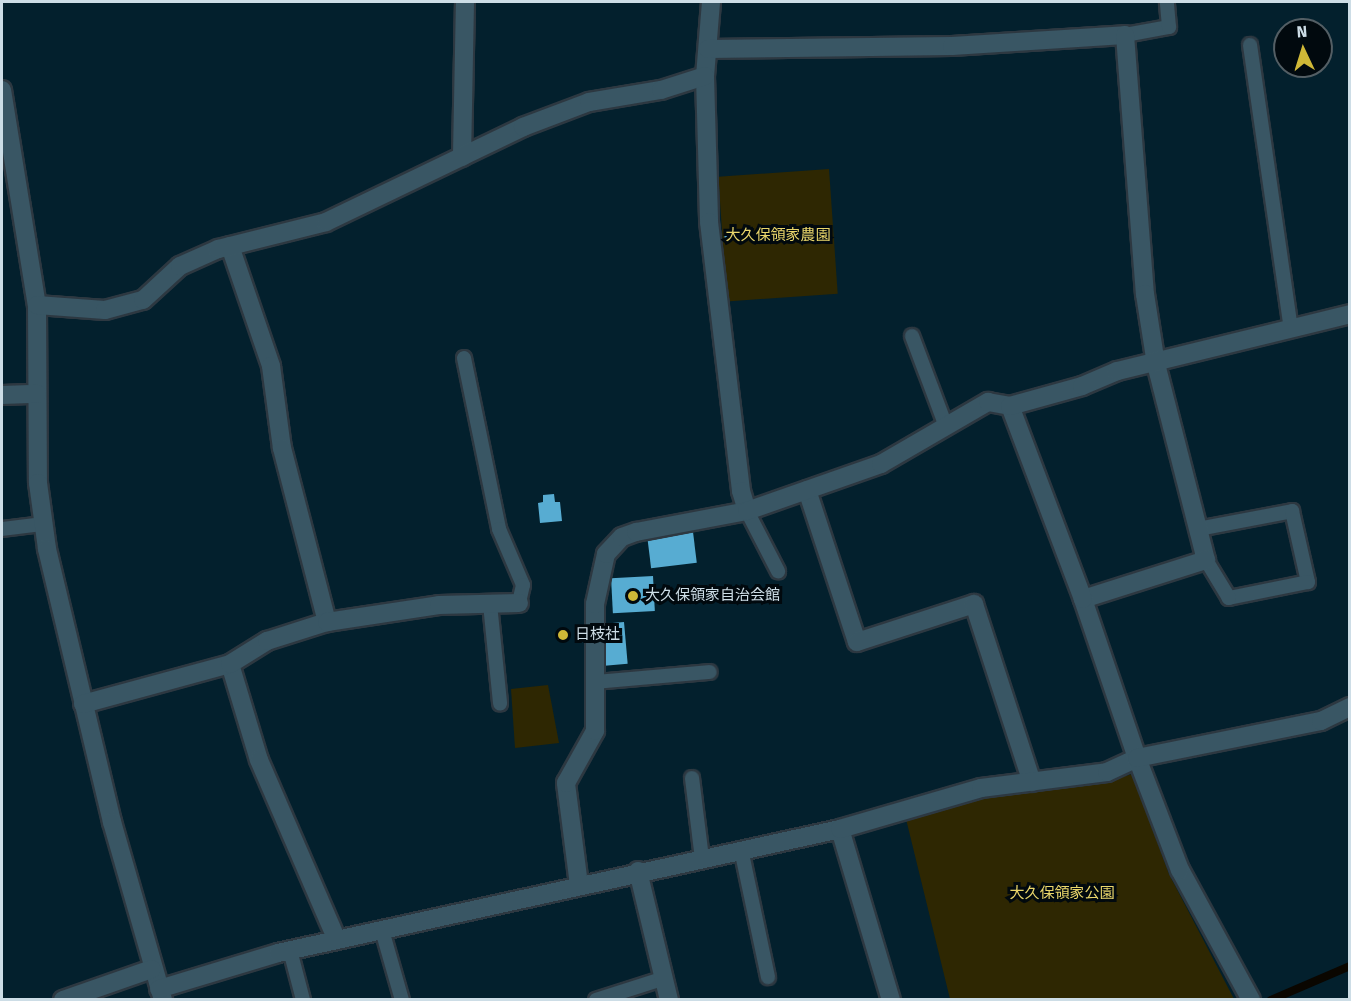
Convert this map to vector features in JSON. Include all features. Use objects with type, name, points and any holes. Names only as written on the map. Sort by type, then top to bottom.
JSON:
[{"type":"street","points":[[462,157],[465,2]]},
{"type":"street","points":[[711,2],[705,76],[709,222],[741,491],[747,511]]},
{"type":"street","points":[[708,49],[952,46],[1125,35],[1145,294],[1156,364],[1206,560],[1083,598]]},
{"type":"street","points":[[37,305],[105,310],[143,300],[180,266],[230,246],[326,222],[462,157],[590,102],[661,90],[705,76]]},
{"type":"street","points":[[2,90],[37,305],[38,483],[44,524],[83,704],[152,969],[161,994],[291,950],[840,829],[981,788],[1107,772],[1137,758],[1321,721],[1348,712]]},
{"type":"street","points":[[230,246],[271,366],[282,448],[327,622]]},
{"type":"street","points":[[579,885],[566,783],[596,731],[595,604],[606,554],[622,537],[636,532],[747,511],[881,464],[945,424],[988,402],[1010,406],[1082,386],[1117,371],[1156,364],[1350,314]]},
{"type":"street","points":[[2,395],[38,394]]},
{"type":"street","points":[[1010,406],[1083,598],[1137,758],[1180,870],[1251,999]]},
{"type":"street","points":[[807,490],[857,642],[974,604],[1032,782]]},
{"type":"street","points":[[83,704],[230,664],[267,641],[327,622],[439,605],[519,603]]},
{"type":"street","points":[[230,664],[259,760],[337,940]]},
{"type":"street","points":[[840,829],[891,999]]},
{"type":"street","points":[[638,872],[662,979],[669,999]]},
{"type":"street","points":[[63,999],[152,969]]},
{"type":"lane","points":[[1125,35],[1169,27],[1167,2]]},
{"type":"lane","points":[[1250,45],[1291,329]]},
{"type":"lane","points":[[912,336],[945,424]]},
{"type":"lane","points":[[464,358],[499,529],[524,585],[519,603]]},
{"type":"lane","points":[[747,511],[778,571]]},
{"type":"lane","points":[[1198,529],[1292,511],[1308,582],[1229,598],[1206,560]]},
{"type":"lane","points":[[2,529],[44,524]]},
{"type":"lane","points":[[490,604],[500,703]]},
{"type":"lane","points":[[595,682],[710,672]]},
{"type":"lane","points":[[692,778],[702,858]]},
{"type":"lane","points":[[741,849],[768,977]]},
{"type":"lane","points":[[382,930],[402,999]]},
{"type":"lane","points":[[291,950],[303,999]]},
{"type":"lane","points":[[596,999],[662,979]]},
{"type":"green space","name":"大久保領家農園","points":[[829,169],[838,294],[727,301],[718,177]]},
{"type":"green space","points":[[548,685],[559,743],[515,748],[511,689]]},
{"type":"green space","name":"大久保領家公園","points":[[1132,774],[1169,874],[1234,999],[950,999],[906,819],[985,798],[1108,781]]},
{"type":"building","points":[[724,232],[732,232],[732,240],[725,241]]},
{"type":"building","points":[[554,494],[555,502],[560,502],[562,521],[540,523],[538,503],[543,502],[543,495]]},
{"type":"building","points":[[693,532],[697,563],[651,568],[647,538]]},
{"type":"building","points":[[653,576],[655,611],[613,613],[611,578]]},
{"type":"building","points":[[624,622],[628,664],[605,666],[601,624]]},
{"type":"waterway","points":[[1271,1000],[1350,966]]},
{"type":"place","name":"大久保領家自治会館","points":[[633,596]]},
{"type":"place","name":"日枝社","points":[[563,635]]}]
